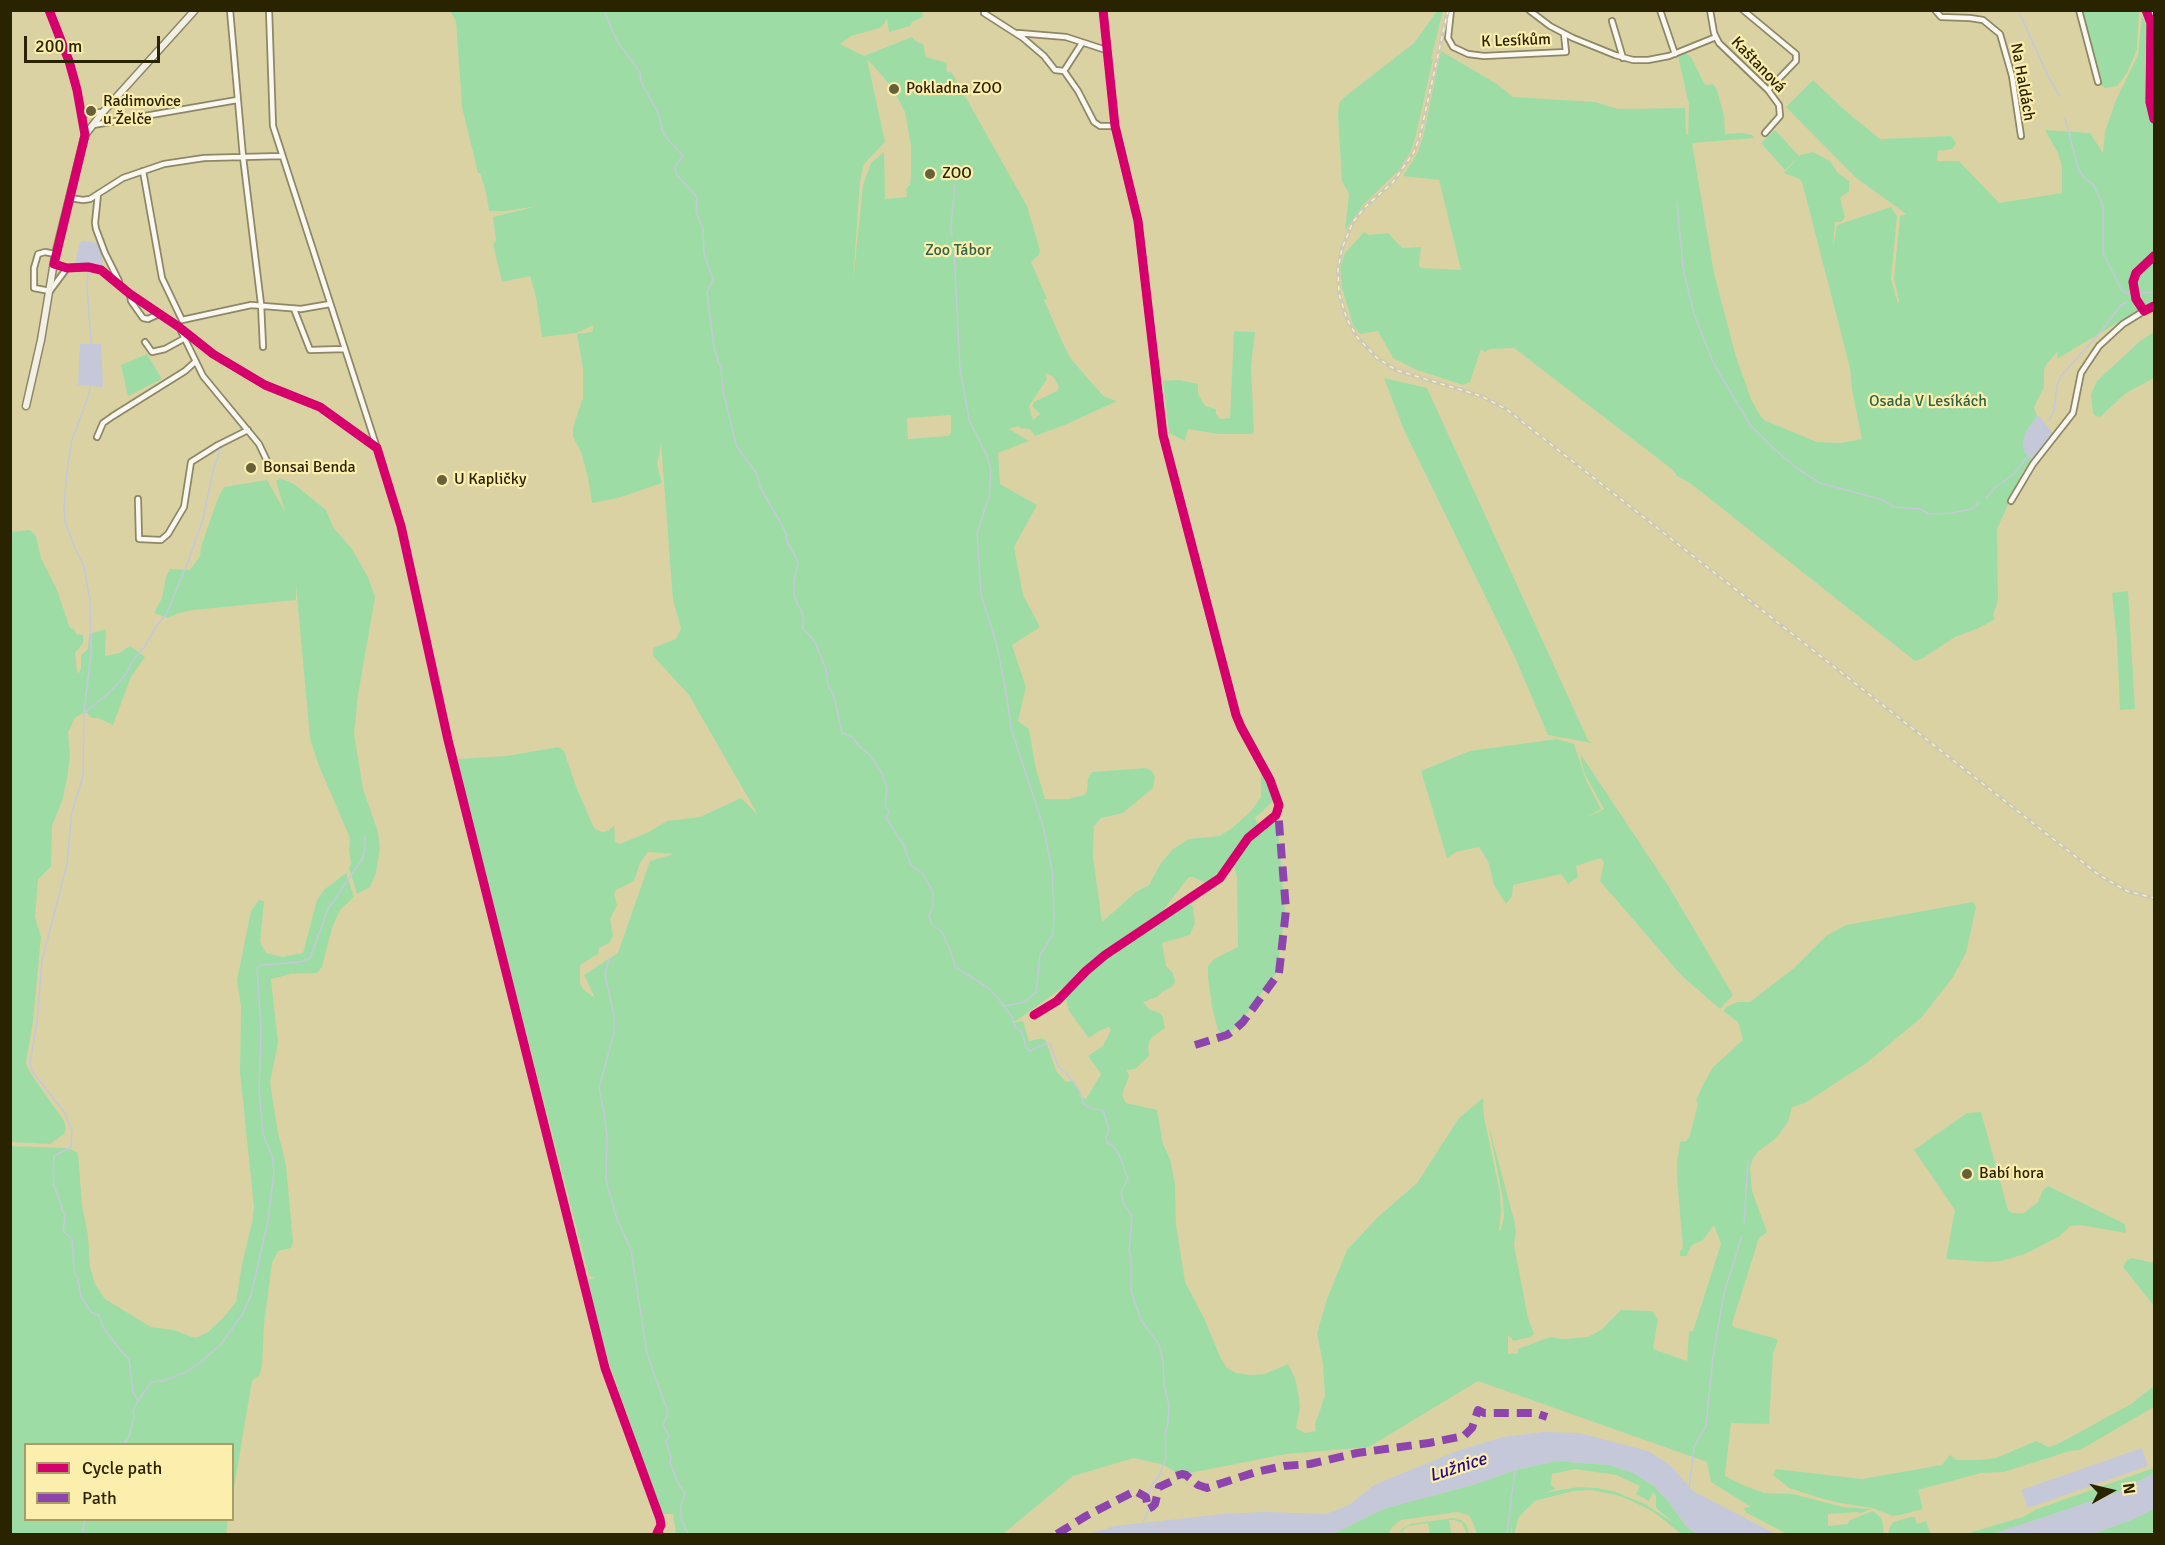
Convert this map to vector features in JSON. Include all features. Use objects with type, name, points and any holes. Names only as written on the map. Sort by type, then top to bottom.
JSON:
[{"type":"street","points":[[26,406],[41,340],[56,254],[85,135],[81,105],[69,61],[49,10]]},
{"type":"street","points":[[85,135],[195,10]]},
{"type":"street","points":[[230,10],[243,157],[261,304],[263,347]]},
{"type":"street","points":[[54,264],[67,268],[80,266],[101,270],[130,294],[179,327],[213,354],[265,385],[330,413],[377,448],[273,126],[268,10]]},
{"type":"street","points":[[985,10],[984,13],[1017,33],[1044,56],[1055,70],[1064,71],[1094,122],[1100,126],[1115,126]]},
{"type":"street","points":[[1034,1015],[1057,1001],[1105,955],[1216,881],[1228,869],[1246,841],[1274,817],[1279,808],[1276,794],[1236,715],[1163,435],[1137,211],[1115,126],[1103,10]]},
{"type":"street","name":"K Lesíkům","points":[[1451,10],[1448,38],[1453,46],[1468,54],[1484,56],[1566,52],[1564,34]]},
{"type":"street","points":[[1528,10],[1564,34],[1623,58],[1643,60],[1675,54],[1716,37]]},
{"type":"street","points":[[1660,10],[1675,54]]},
{"type":"street","name":"Kaštanová","points":[[1710,10],[1716,37],[1777,102],[1781,114],[1765,133]]},
{"type":"street","points":[[1743,10],[1796,54],[1796,61],[1768,90]]},
{"type":"street","name":"Na Haldách","points":[[1935,10],[1941,17],[1983,20],[2000,34],[2012,76],[2021,136]]},
{"type":"street","points":[[2079,10],[2098,82]]},
{"type":"street","points":[[2147,10],[2154,14]]},
{"type":"street","points":[[2147,10],[2151,23],[2150,102],[2154,119]]},
{"type":"street","points":[[1612,21],[1623,58]]},
{"type":"street","points":[[1017,33],[1058,36],[1106,50]]},
{"type":"street","points":[[2151,46],[2154,38]]},
{"type":"street","points":[[1064,71],[1082,43]]},
{"type":"street","points":[[93,125],[237,100]]},
{"type":"street","points":[[81,105],[82,109],[91,113]]},
{"type":"street","points":[[82,117],[84,114],[103,112]]},
{"type":"street","points":[[70,198],[90,199],[123,178],[186,160],[282,156]]},
{"type":"street","points":[[143,171],[162,278],[182,320],[179,327]]},
{"type":"street","points":[[98,194],[96,229],[109,263],[122,286]]},
{"type":"street","points":[[50,291],[33,288],[33,268],[41,253],[56,254]]},
{"type":"street","points":[[2144,311],[2136,299],[2134,276],[2154,256]]},
{"type":"street","points":[[50,291],[67,268]]},
{"type":"street","points":[[130,294],[143,318],[148,319],[159,314]]},
{"type":"street","points":[[182,320],[238,306],[261,304],[294,309],[330,304]]},
{"type":"street","points":[[2011,501],[2033,464],[2073,413],[2081,373],[2099,346],[2123,324],[2154,306]]},
{"type":"street","points":[[294,309],[310,350],[344,349]]},
{"type":"street","points":[[179,327],[204,376],[259,444],[268,463]]},
{"type":"street","points":[[145,342],[152,352],[165,349],[185,338]]},
{"type":"street","points":[[96,437],[103,423],[185,372],[195,362]]},
{"type":"street","points":[[138,499],[139,539],[161,540],[168,534],[184,507],[191,462],[248,430]]},
{"type":"green space","name":"Zoo Tábor","points":[[450,11],[922,11],[923,17],[912,22],[910,26],[889,32],[887,18],[880,28],[851,36],[840,44],[864,56],[912,37],[923,44],[926,57],[947,63],[946,71],[952,73],[1027,206],[1040,250],[1039,255],[1031,262],[1047,299],[1044,300],[1065,348],[1071,359],[1097,389],[1105,397],[1117,401],[1035,436],[1030,429],[1019,426],[1009,429],[1029,441],[998,453],[1000,484],[1037,505],[1014,547],[1023,595],[1040,627],[1012,645],[1026,687],[1018,721],[1029,729],[1035,765],[1045,799],[1068,799],[1084,795],[1087,792],[1088,778],[1092,772],[1146,768],[1152,771],[1155,778],[1153,788],[1123,813],[1101,818],[1094,826],[1093,857],[1102,922],[1136,892],[1149,885],[1161,863],[1173,849],[1189,839],[1219,836],[1231,829],[1251,811],[1261,797],[1261,769],[1276,798],[1255,818],[1259,827],[1223,873],[1210,885],[1189,877],[1156,919],[1113,952],[1186,905],[1190,904],[1193,907],[1195,923],[1190,935],[1162,943],[1166,966],[1173,973],[1175,982],[1172,987],[1157,997],[1143,1002],[1150,1010],[1160,1013],[1165,1028],[1151,1038],[1148,1046],[1149,1056],[1135,1069],[1127,1070],[1129,1076],[1122,1095],[1126,1103],[1157,1110],[1163,1144],[1170,1159],[1175,1184],[1176,1224],[1185,1282],[1204,1318],[1221,1359],[1227,1368],[1236,1373],[1250,1375],[1265,1374],[1288,1364],[1295,1378],[1300,1406],[1296,1428],[1305,1433],[1316,1431],[1315,1424],[1325,1396],[1323,1364],[1317,1333],[1327,1299],[1347,1250],[1378,1217],[1417,1183],[1459,1118],[1483,1098],[1484,1117],[1500,1193],[1499,1229],[1500,1232],[1504,1217],[1503,1199],[1488,1123],[1514,1220],[1516,1233],[1514,1245],[1528,1318],[1534,1334],[1514,1341],[1508,1335],[1508,1354],[1518,1353],[1518,1349],[1550,1337],[1564,1339],[1588,1337],[1601,1330],[1621,1310],[1652,1311],[1658,1319],[1653,1349],[1687,1361],[1689,1331],[1693,1331],[1721,1244],[1714,1225],[1703,1240],[1692,1245],[1686,1256],[1680,1256],[1683,1248],[1677,1162],[1680,1142],[1686,1141],[1690,1135],[1698,1104],[1696,1100],[1703,1085],[1713,1067],[1743,1040],[1738,1022],[1723,1011],[1738,1002],[1750,1002],[1794,968],[1826,936],[1846,925],[1973,902],[1976,907],[1966,953],[1953,977],[1922,1017],[1868,1062],[1805,1103],[1792,1107],[1788,1122],[1775,1139],[1753,1158],[1750,1167],[1752,1191],[1767,1232],[1759,1238],[1732,1324],[1734,1327],[1778,1341],[1773,1353],[1769,1424],[1731,1423],[1725,1476],[1765,1493],[1793,1494],[1843,1507],[1871,1509],[1859,1514],[1859,1512],[1828,1514],[1828,1526],[1848,1524],[1850,1520],[1873,1511],[1882,1519],[1884,1534],[1787,1534],[1747,1513],[1743,1508],[1751,1507],[1711,1482],[1707,1462],[1478,1381],[1369,1447],[1286,1454],[1180,1475],[1164,1465],[1134,1458],[1073,1476],[1003,1534],[676,1534],[673,1514],[662,1514],[609,1363],[586,1280],[595,1278],[589,1276],[459,772],[458,759],[507,756],[558,747],[564,751],[594,828],[602,832],[608,831],[614,825],[615,842],[620,844],[649,832],[667,821],[700,817],[741,798],[758,815],[689,695],[653,656],[653,648],[676,639],[681,628],[673,600],[661,444],[657,465],[662,483],[618,498],[592,503],[581,452],[573,437],[573,427],[583,398],[583,368],[577,334],[592,332],[594,325],[576,333],[542,337],[536,297],[530,276],[502,282],[493,244],[496,241],[493,217],[538,206],[489,211],[486,192],[480,173],[478,173],[462,107],[456,21]],"holes":[[[867,59],[892,87],[905,112],[911,147],[911,174],[910,185],[906,189],[907,197],[885,199],[884,152],[871,163],[863,185],[853,282],[860,181],[864,164],[885,142]],[[1045,373],[1053,376],[1059,387],[1057,391],[1034,402],[1032,406],[1040,414],[1033,420],[1029,406],[1047,379]],[[951,415],[951,433],[948,436],[908,439],[907,418]],[[648,852],[674,854],[650,861],[618,953],[584,975],[595,998],[583,989],[580,983],[580,965],[598,954],[599,948],[609,943],[613,936],[610,919],[617,905],[614,894],[616,890],[634,881],[640,863]],[[1093,966],[1065,995],[1069,1011],[1089,1038],[1109,1027],[1111,1030],[1103,1046],[1088,1056],[1101,1074],[1086,1099],[1083,1098],[1074,1081],[1066,1082],[1056,1071],[1046,1041],[1042,1038],[1029,1041],[1023,1021],[1013,1023]]]},
{"type":"green space","points":[[1437,11],[1443,11],[1411,151],[1398,171],[1363,205],[1345,231],[1349,194],[1342,181],[1339,104],[1342,99],[1414,43]]},
{"type":"green space","points":[[2082,11],[2139,11],[2137,49],[2127,73],[2117,86],[2105,88],[2101,85]]},
{"type":"green space","name":"Osada V Lesíkách","points":[[2142,16],[2146,24],[2147,38],[2146,80],[2154,80],[2154,301],[2057,359],[2058,351],[2046,365],[2044,387],[2034,407],[2037,416],[2027,430],[2029,457],[2033,459],[2023,472],[1997,529],[1998,601],[1993,615],[1995,619],[1955,637],[1923,658],[1915,661],[1690,483],[1677,476],[1673,470],[1514,348],[1490,349],[1485,352],[1481,349],[1470,382],[1463,385],[1417,370],[1393,358],[1378,331],[1360,334],[1353,325],[1342,288],[1340,268],[1345,253],[1364,232],[1369,235],[1388,233],[1402,248],[1421,247],[1419,266],[1421,268],[1461,270],[1439,180],[1403,176],[1417,154],[1423,137],[1441,51],[1497,84],[1513,97],[1595,102],[1618,109],[1685,108],[1688,135],[1689,104],[1678,56],[1686,53],[1691,57],[1705,85],[1713,84],[1717,90],[1724,116],[1725,134],[1741,133],[1752,135],[1755,138],[1692,143],[1714,273],[1736,357],[1751,399],[1761,417],[1766,421],[1817,442],[1841,443],[1862,439],[1850,368],[1802,182],[1784,173],[1800,155],[1813,152],[1830,161],[1837,172],[1849,181],[1849,191],[1840,198],[1845,217],[1841,222],[1835,222],[1833,248],[1837,225],[1891,207],[1897,216],[1891,279],[1898,304],[1894,279],[1900,216],[1906,214],[1855,177],[1786,107],[1813,80],[1886,144],[1881,139],[1951,136],[1956,143],[1952,149],[1938,151],[1937,161],[1959,161],[1999,203],[2062,193],[2062,167],[2058,153],[2045,130],[2090,133],[2103,153],[2105,132],[2116,100],[2138,55]]},
{"type":"green space","points":[[1775,130],[1799,156],[1785,170],[1761,143]]},
{"type":"green space","points":[[1234,331],[1255,332],[1251,366],[1254,432],[1252,434],[1219,434],[1188,429],[1185,441],[1169,433],[1163,381],[1179,380],[1198,384],[1198,394],[1205,406],[1216,409],[1216,414],[1220,419],[1230,418]]},
{"type":"green space","points":[[2154,332],[2154,378],[2126,393],[2100,417],[2096,416],[2093,413],[2091,394],[2097,381],[2140,341]]},
{"type":"green space","points":[[147,354],[162,379],[128,396],[121,365]]},
{"type":"green space","points":[[1384,378],[1427,388],[1588,740],[1592,743],[1548,735],[1514,655],[1404,430]]},
{"type":"green space","points":[[280,478],[294,484],[326,510],[333,527],[352,549],[368,577],[375,597],[358,695],[354,733],[363,789],[378,832],[380,849],[376,873],[370,887],[357,894],[349,868],[351,864],[350,838],[319,766],[310,738],[296,585],[296,600],[193,610],[168,618],[154,613],[162,598],[170,569],[190,570],[200,556],[218,498],[224,487],[267,480],[285,512],[276,481]]},
{"type":"green space","points":[[30,530],[36,536],[41,558],[57,590],[70,628],[74,629],[76,634],[83,635],[83,643],[75,653],[77,672],[79,673],[81,668],[81,655],[88,649],[89,634],[106,629],[105,656],[119,653],[130,646],[145,657],[131,677],[113,725],[98,718],[92,718],[87,713],[75,718],[68,732],[70,756],[62,801],[52,826],[51,866],[38,880],[35,917],[41,937],[33,1022],[26,1063],[31,1074],[64,1121],[66,1129],[64,1134],[50,1144],[10,1142],[10,532]]},
{"type":"green space","points":[[2128,591],[2135,709],[2120,710],[2112,593]]},
{"type":"green space","points":[[1557,739],[1574,744],[1586,780],[1601,809],[1586,818],[1604,809],[1585,774],[1581,755],[1669,887],[1733,995],[1720,1009],[1682,976],[1600,881],[1604,862],[1601,858],[1576,866],[1578,877],[1568,884],[1561,874],[1513,885],[1512,896],[1506,904],[1494,885],[1488,861],[1479,847],[1456,852],[1447,858],[1421,771],[1470,751]]},
{"type":"green space","points":[[1277,818],[1285,911],[1277,972],[1238,1026],[1222,1034],[1218,1030],[1212,1007],[1208,966],[1214,959],[1238,947],[1237,877],[1234,866],[1254,836]]},
{"type":"green space","points":[[346,873],[354,897],[340,910],[332,928],[322,967],[317,973],[291,974],[271,979],[278,1043],[270,1082],[286,1165],[293,1242],[291,1248],[278,1251],[272,1263],[264,1324],[262,1366],[259,1376],[252,1381],[234,1488],[234,1443],[24,1443],[24,1521],[228,1521],[226,1534],[11,1534],[11,1146],[69,1148],[78,1153],[90,1267],[95,1284],[105,1299],[151,1327],[174,1330],[192,1337],[208,1332],[236,1302],[254,1207],[240,1072],[241,1007],[237,980],[251,911],[259,900],[264,901],[260,942],[266,953],[283,957],[303,953],[317,900],[324,890]]},
{"type":"green space","points":[[1981,1112],[2008,1210],[2012,1213],[2024,1213],[2038,1202],[2043,1190],[2048,1186],[2125,1224],[2126,1233],[2080,1225],[2070,1226],[2060,1236],[2025,1254],[2001,1261],[1946,1259],[1955,1210],[1914,1150],[1967,1113]]},
{"type":"green space","points":[[2132,1258],[2154,1263],[2154,1306],[2123,1267],[2127,1260]]},
{"type":"green space","points":[[2154,1386],[2154,1407],[2080,1450],[2070,1451],[2004,1472],[1981,1473],[1918,1490],[1923,1509],[1900,1515],[1893,1516],[1872,1508],[1817,1497],[1789,1488],[1773,1475],[1776,1469],[1862,1479],[1942,1465],[1950,1455],[1957,1460],[1978,1460],[1996,1458],[2036,1441],[2048,1447],[2058,1444],[2131,1404]]},
{"type":"green space","points":[[1556,1461],[1610,1465],[1633,1473],[1654,1486],[1686,1526],[1696,1534],[1681,1534],[1654,1512],[1630,1500],[1591,1490],[1573,1491],[1535,1501],[1519,1517],[1514,1534],[1512,1534],[1512,1526],[1511,1534],[1477,1534],[1471,1518],[1457,1512],[1401,1520],[1392,1527],[1388,1534],[1319,1534],[1335,1533],[1383,1509],[1476,1484],[1515,1470]],"holes":[[[1575,1469],[1616,1475],[1640,1486],[1636,1494],[1649,1501],[1653,1492],[1656,1496],[1656,1508],[1674,1523],[1645,1504],[1616,1492],[1578,1487],[1545,1493],[1556,1489],[1551,1485],[1552,1474]]]},
{"type":"green space","points":[[2154,1468],[2154,1473],[2116,1493],[1993,1534],[1965,1534],[2023,1517],[2037,1509]]},
{"type":"green space","points":[[2154,1509],[2154,1534],[2093,1534],[2134,1519]]},
{"type":"green space","points":[[1915,1517],[1917,1524],[1926,1521],[1931,1534],[1888,1534],[1893,1522]]},
{"type":"green space","points":[[1454,1518],[1466,1524],[1469,1534],[1462,1523],[1449,1520],[1451,1534],[1430,1534],[1428,1523],[1408,1526],[1399,1534],[1410,1524]]},
{"type":"water","points":[[80,242],[98,243],[103,262],[101,266],[75,263]]},
{"type":"water","points":[[80,344],[101,344],[103,387],[78,385]]},
{"type":"water","points":[[2037,416],[2053,433],[2033,459],[2024,452],[2023,440]]},
{"type":"water","name":"Lužnice","points":[[1544,1432],[1579,1433],[1648,1451],[1670,1465],[1693,1491],[1776,1534],[1696,1534],[1686,1526],[1654,1486],[1633,1473],[1609,1465],[1556,1461],[1515,1470],[1476,1484],[1383,1509],[1335,1533],[1089,1534],[1115,1526],[1223,1514],[1265,1512],[1326,1514],[1349,1505],[1374,1485],[1457,1451],[1503,1437]]},
{"type":"water","points":[[2142,1448],[2148,1466],[2028,1508],[2021,1490]]},
{"type":"water","points":[[2154,1473],[2154,1509],[2134,1519],[2093,1534],[1993,1534],[2116,1493]]},
{"type":"waterway","points":[[604,10],[617,41],[640,72],[641,82],[658,113],[664,135],[683,156],[675,167],[676,174],[697,197],[696,212],[703,229],[704,253],[713,280],[707,292],[714,348],[721,369],[723,391],[735,440],[737,447],[757,474],[760,487],[782,525],[787,542],[796,557],[798,563],[794,580],[794,596],[803,615],[803,629],[814,640],[826,669],[828,685],[834,696],[842,733],[852,737],[869,754],[882,773],[887,788],[885,806],[889,812],[886,818],[903,844],[911,865],[923,874],[933,892],[933,906],[929,916],[932,925],[942,932],[955,967],[987,987],[998,998],[1012,1017],[1015,1027],[1022,1032],[1026,1048],[1031,1051],[1050,1043],[1058,1066],[1079,1090],[1084,1104],[1092,1109],[1103,1110],[1109,1130],[1106,1137],[1107,1143],[1118,1152],[1128,1179],[1121,1192],[1124,1205],[1132,1216],[1129,1251],[1131,1291],[1141,1320],[1158,1343],[1169,1405],[1165,1436],[1166,1458],[1148,1494],[1149,1509],[1143,1522]]},
{"type":"waterway","points":[[2018,10],[2049,78],[2060,96]]},
{"type":"waterway","points":[[2065,118],[2078,168],[2084,178],[2093,184],[2103,206],[2103,253],[2122,291],[2131,295]]},
{"type":"waterway","points":[[952,236],[955,185]]},
{"type":"waterway","points":[[1677,202],[1683,268],[1694,314],[1713,362],[1750,425],[1773,448],[1798,469],[1820,483],[1880,499],[1894,507],[1920,509],[1929,514],[1952,513],[1972,509],[1979,503]]},
{"type":"waterway","points":[[954,250],[960,368],[969,420],[987,456],[991,470],[989,496],[977,533],[981,594],[997,646],[1011,728],[1043,826],[1052,869],[1053,935],[1040,955],[1036,992],[1025,1002],[1005,1006]]},
{"type":"waterway","points":[[89,264],[87,284],[91,344]]},
{"type":"waterway","points":[[2137,293],[2154,292]]},
{"type":"waterway","points":[[2049,420],[2054,411],[2057,385],[2061,376],[2121,305],[2127,302]]},
{"type":"waterway","points":[[90,385],[89,394],[72,440],[64,508],[65,521],[84,566],[90,601],[91,653],[84,713],[83,776],[72,812],[67,864],[42,961],[37,1022],[30,1063],[32,1071],[65,1113],[72,1131],[71,1147],[54,1156],[53,1170],[54,1185],[65,1217],[63,1231],[72,1239],[74,1271],[81,1297],[91,1312],[98,1315],[105,1330],[129,1359],[133,1392],[138,1401],[133,1411],[134,1417],[129,1436],[125,1443]]},
{"type":"waterway","points":[[85,712],[108,694],[127,673],[133,660],[166,615],[203,519],[213,471],[222,445]]},
{"type":"waterway","points":[[1986,498],[1996,487],[2013,475],[2029,455]]},
{"type":"waterway","points":[[138,1401],[151,1382],[166,1380],[186,1372],[221,1344],[242,1315],[251,1295],[268,1221],[274,1171],[272,1156],[263,1134],[259,1091],[261,1030],[257,968],[261,965],[301,962],[310,958],[328,909],[363,858],[365,836]]},
{"type":"waterway","points":[[609,958],[605,975],[614,1015],[614,1033],[599,1088],[607,1137],[606,1180],[617,1219],[631,1250],[647,1354],[668,1412],[663,1425],[669,1436],[666,1441],[671,1458],[670,1463],[685,1493],[681,1505],[681,1518],[688,1534]]},
{"type":"waterway","points":[[1744,1223],[1748,1160]]},
{"type":"waterway","points":[[1689,1489],[1694,1447],[1706,1426],[1713,1357],[1724,1293],[1742,1236]]},
{"type":"waterway","points":[[1507,1534],[1515,1470]]},
{"type":"waterway","points":[[82,1534],[85,1521]]},
{"type":"railway","points":[[1448,10],[1420,136],[1414,152],[1393,182],[1365,207],[1353,222],[1342,248],[1338,269],[1339,294],[1347,319],[1357,337],[1377,358],[1396,370],[1481,396],[1506,409],[2099,875],[2127,891],[2154,898]]},
{"type":"marked path","points":[[1195,1045],[1227,1035],[1234,1030],[1243,1022],[1279,973],[1286,910],[1278,810]]},
{"type":"marked path","points":[[1057,1534],[1135,1491],[1146,1497],[1148,1509],[1155,1504],[1159,1487],[1182,1474],[1207,1488],[1256,1472],[1284,1466],[1310,1464],[1357,1453],[1464,1436],[1472,1428],[1478,1410],[1484,1413],[1535,1413],[1547,1417]]},
{"type":"cycle path","points":[[49,10],[69,61],[85,135],[54,264],[67,268],[88,267],[101,270],[130,294],[179,327],[213,354],[265,385],[320,407],[377,448],[401,526],[448,740],[605,1368],[660,1519],[661,1525],[657,1533],[659,1534]]},
{"type":"cycle path","points":[[1034,1015],[1057,1001],[1105,955],[1220,878],[1248,838],[1276,815],[1279,805],[1270,780],[1236,715],[1163,435],[1138,221],[1115,126],[1103,10]]},
{"type":"cycle path","points":[[2146,10],[2151,23],[2150,102],[2154,119]]},
{"type":"cycle path","points":[[2154,256],[2136,273],[2133,282],[2136,299],[2144,311],[2154,306]]},
{"type":"place","name":"Pokladna ZOO","points":[[894,89]]},
{"type":"place","name":"Radimovice u Želče","points":[[91,111]]},
{"type":"place","name":"ZOO","points":[[930,174]]},
{"type":"place","name":"Bonsai Benda","points":[[251,468]]},
{"type":"place","name":"U Kapličky","points":[[442,480]]},
{"type":"place","name":"Babí hora","points":[[1967,1174]]}]
